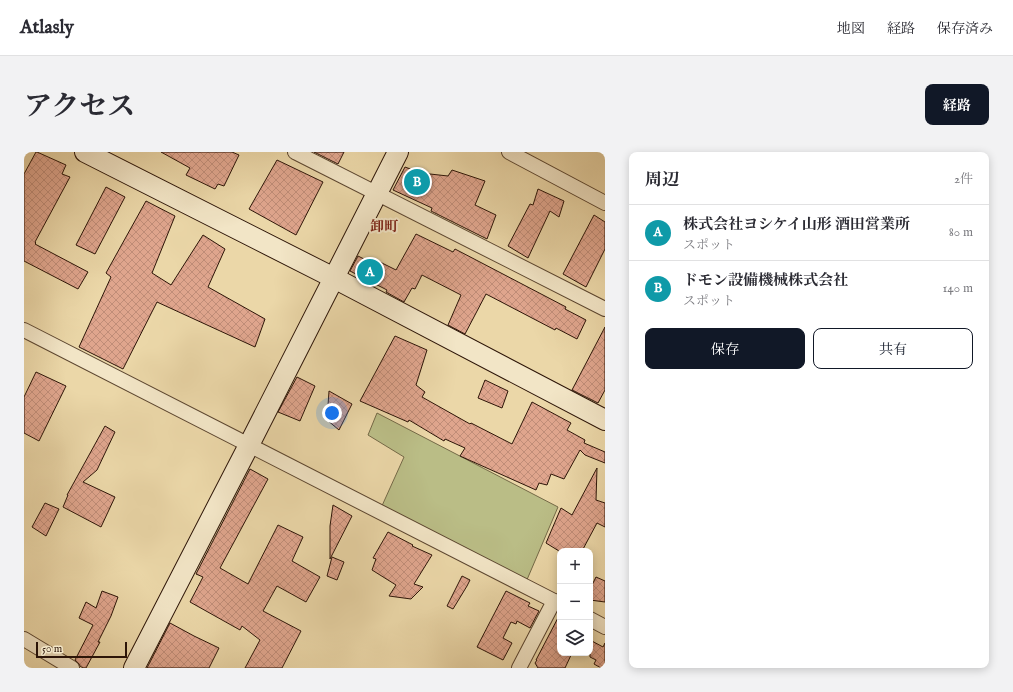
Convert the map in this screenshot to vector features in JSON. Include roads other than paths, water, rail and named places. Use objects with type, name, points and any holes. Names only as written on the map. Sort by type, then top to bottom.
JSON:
[{"type":"street","points":[[84,152],[334,278],[605,420]]},
{"type":"street","points":[[295,152],[605,309]]},
{"type":"street","points":[[134,668],[398,152]]},
{"type":"street","points":[[509,152],[605,203]]},
{"type":"street","points":[[24,330],[557,602],[519,668]]},
{"type":"street","points":[[593,621],[605,627]]},
{"type":"street","points":[[24,639],[72,668]]},
{"type":"place","name":"ドモン設備機械株式会社","points":[[417,182]]},
{"type":"place","name":"株式会社ヨシケイ山形 酒田営業所","points":[[370,272]]},
{"type":"district","name":"卸町","points":[[384,227]]}]
